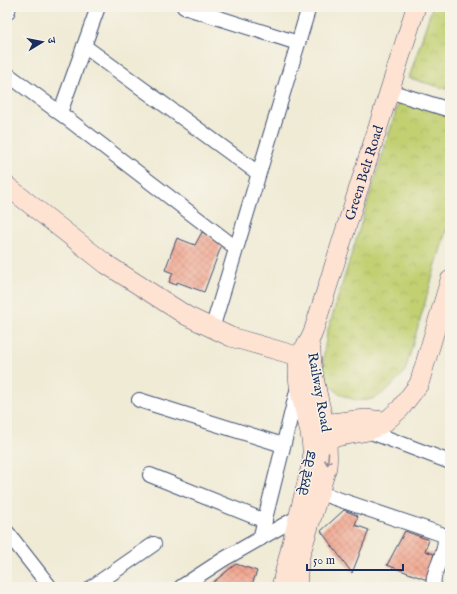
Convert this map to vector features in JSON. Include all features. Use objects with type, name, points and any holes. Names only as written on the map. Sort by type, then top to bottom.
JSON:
[{"type":"main road","name":"Green Belt Road","points":[[311,338],[416,7]]},
{"type":"main road","points":[[7,186],[106,264],[187,316],[212,329],[252,344],[305,358],[297,371],[299,383],[319,432]]},
{"type":"main road","points":[[319,432],[368,431],[385,422],[400,409],[419,384],[450,280]]},
{"type":"main road","name":"Railway Road","points":[[297,587],[299,559],[312,491],[327,467],[305,358],[311,338]]},
{"type":"main road","points":[[319,432],[366,419],[385,422]]},
{"type":"main road","name":"ਰੇਲਵੇ ਰੋਡ","points":[[281,587],[298,518],[312,491]]},
{"type":"street","points":[[7,13],[9,7]]},
{"type":"street","points":[[60,113],[98,7]]},
{"type":"street","points":[[184,7],[298,43]]},
{"type":"street","points":[[212,329],[309,7]]},
{"type":"street","points":[[84,46],[258,173]]},
{"type":"street","points":[[7,74],[236,248]]},
{"type":"street","points":[[389,91],[450,110]]},
{"type":"street","points":[[260,539],[299,383]]},
{"type":"street","points":[[139,400],[283,445]]},
{"type":"street","points":[[368,431],[450,462]]},
{"type":"street","points":[[150,475],[265,521]]},
{"type":"street","points":[[312,491],[447,537],[433,580],[435,587]]},
{"type":"street","points":[[181,587],[260,539],[298,518]]},
{"type":"street","points":[[7,532],[50,587]]},
{"type":"street","points":[[92,587],[154,544]]},
{"type":"green space","points":[[432,7],[450,7],[450,90],[409,78]]},
{"type":"green space","points":[[400,98],[450,114],[450,217],[405,371],[391,386],[377,397],[361,401],[351,399],[341,394],[330,385],[326,379],[324,371],[324,349],[327,333]]},
{"type":"building","points":[[202,232],[222,244],[204,292],[177,282],[176,285],[169,282],[173,273],[165,270],[177,238],[195,245]]},
{"type":"building","points":[[344,510],[358,516],[355,525],[369,530],[352,573],[321,531]]},
{"type":"building","points":[[405,531],[429,540],[425,551],[434,554],[427,580],[387,565]]},
{"type":"building","points":[[236,564],[257,571],[251,587],[207,587]]}]
